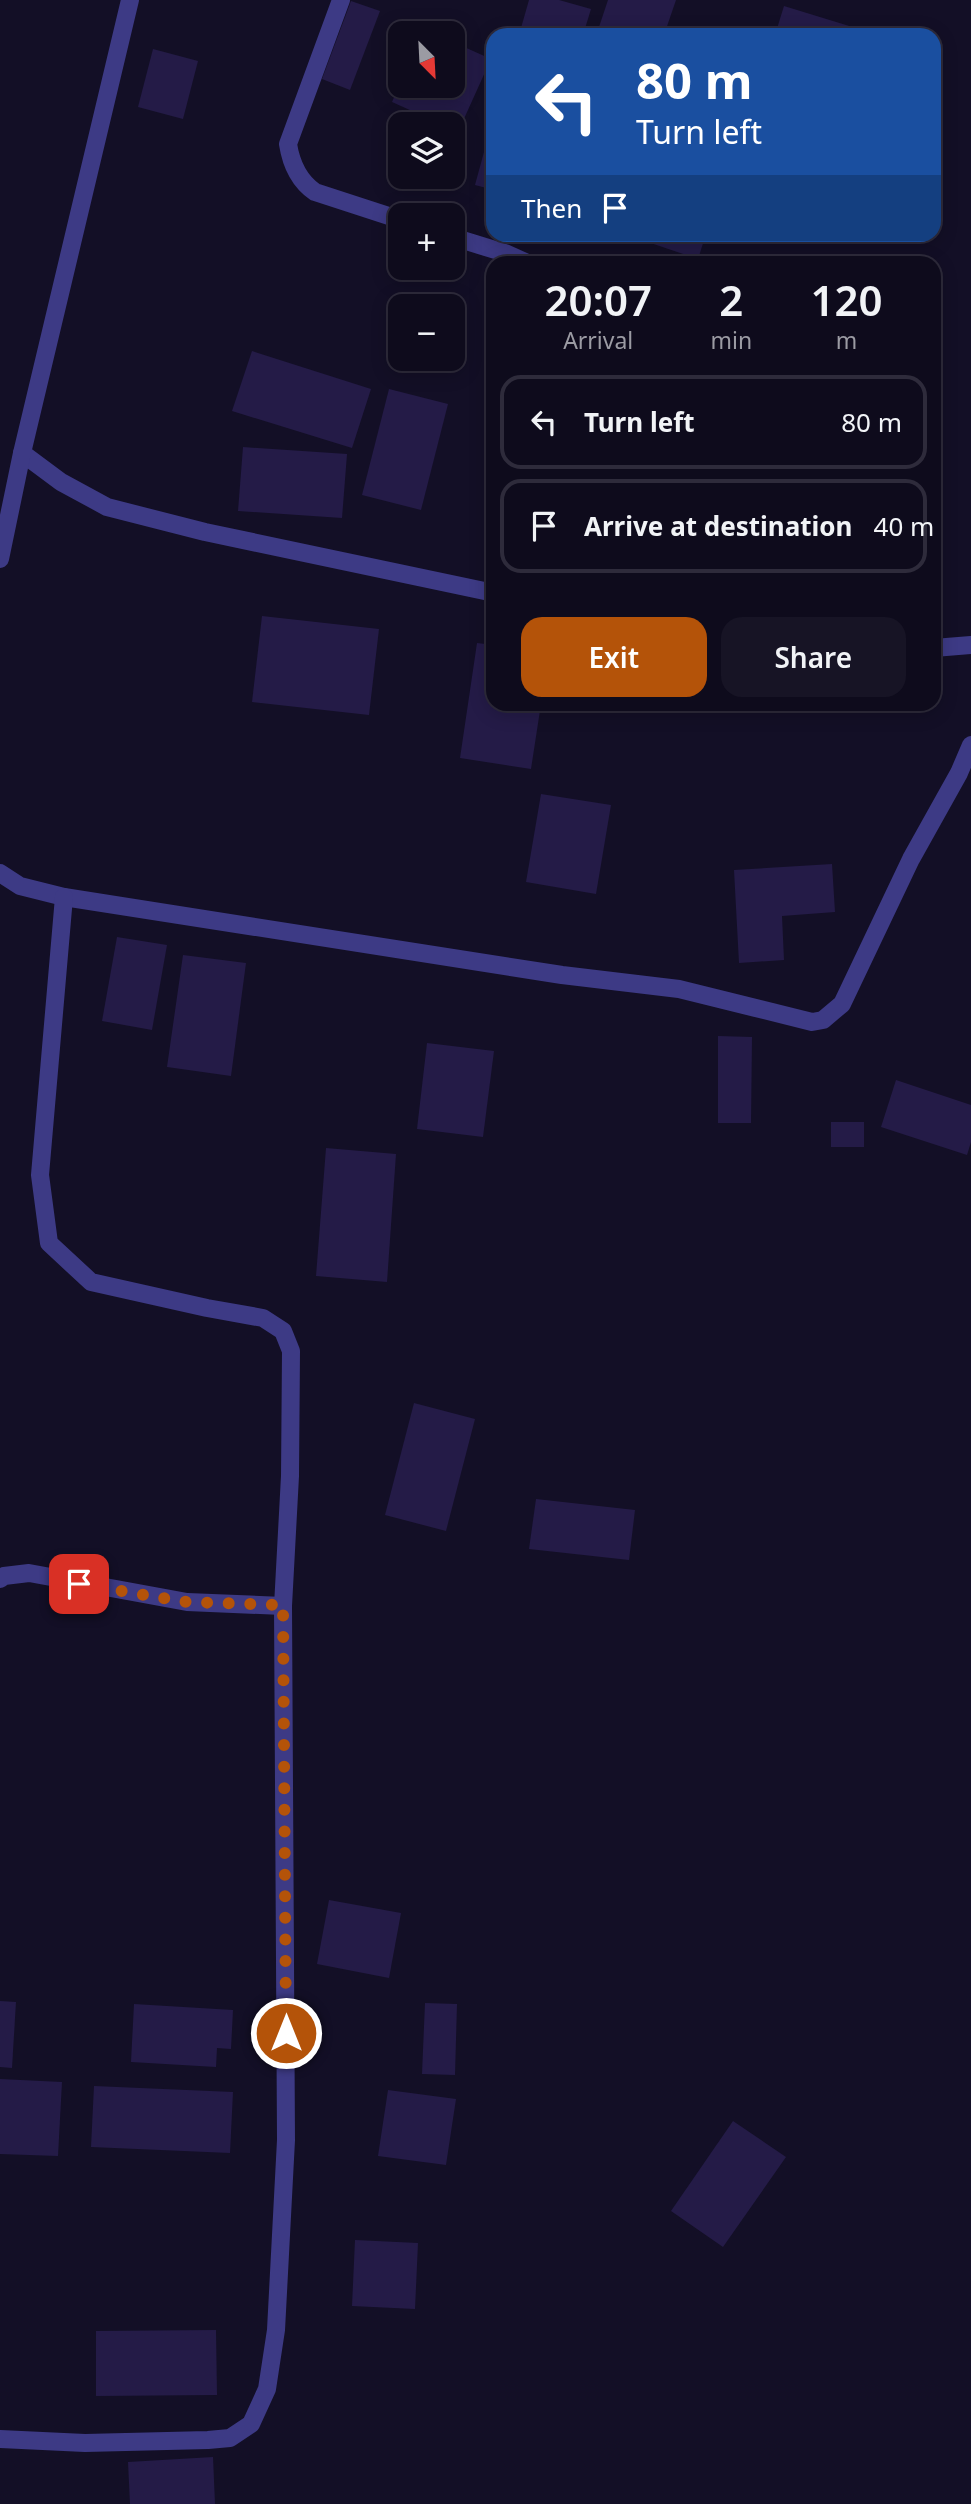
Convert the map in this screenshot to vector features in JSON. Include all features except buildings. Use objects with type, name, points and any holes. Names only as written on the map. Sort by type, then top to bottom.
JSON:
[{"type":"street","points":[[0,559],[22,453],[130,0]]},
{"type":"street","points":[[341,0],[288,144],[290,157],[306,186],[315,192],[388,216]]},
{"type":"street","points":[[465,241],[508,256]]},
{"type":"street","points":[[22,453],[61,482],[107,507],[205,532],[486,591]]},
{"type":"street","points":[[941,647],[971,645]]},
{"type":"street","points":[[0,873],[20,886],[64,897],[562,975],[679,989],[812,1022],[822,1020],[842,1004],[911,859],[959,773],[971,745]]},
{"type":"street","points":[[0,2439],[85,2444],[230,2438],[251,2424],[267,2389],[276,2330],[286,2140],[283,1605],[290,1476],[291,1351],[284,1331],[263,1318],[92,1282],[49,1243],[40,1175],[64,897]]},
{"type":"street","points":[[0,1579],[4,1576],[29,1573],[187,1602],[283,1605]]},
{"type":"route","points":[[79,1584],[187,1602],[283,1605],[286,2033]]}]
